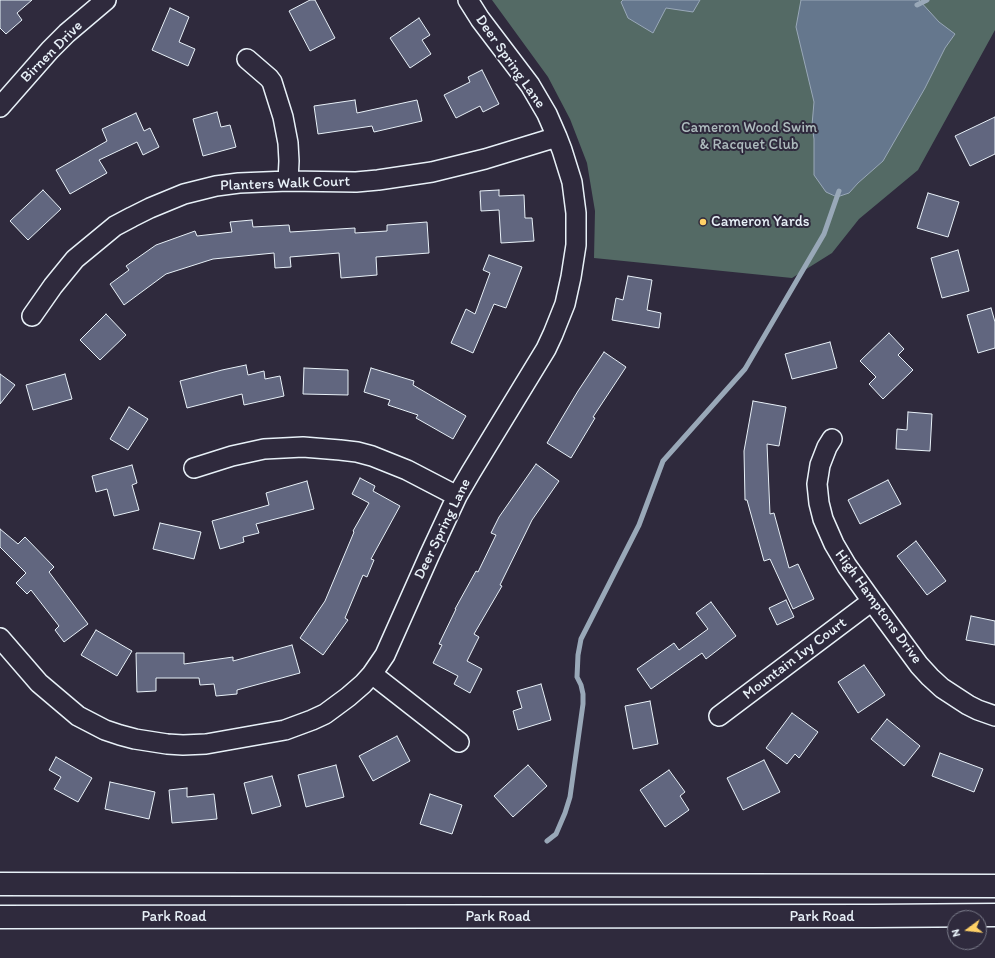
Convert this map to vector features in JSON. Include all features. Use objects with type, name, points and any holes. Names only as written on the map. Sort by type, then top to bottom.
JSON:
[{"type":"main road","name":"Park Road","points":[[0,884],[995,886]]},
{"type":"main road","name":"Park Road","points":[[0,917],[995,915]]},
{"type":"street","name":"Birnen Drive","points":[[0,107],[50,50],[67,33],[106,0]]},
{"type":"street","name":"Deer Spring Lane","points":[[0,638],[39,683],[78,716],[105,730],[120,735],[167,744],[206,744],[286,730],[325,714],[348,697],[372,674],[385,655],[457,496],[546,349],[565,304],[576,245],[576,213],[572,182],[557,136],[547,114],[530,85],[480,19],[468,0]]},
{"type":"street","points":[[247,59],[272,82],[286,130],[289,161],[288,181]]},
{"type":"street","name":"Planters Walk Court","points":[[32,316],[53,286],[75,259],[115,226],[184,194],[216,186],[288,181],[356,182],[432,172],[485,159],[557,136]]},
{"type":"street","name":"High Hamptons Drive","points":[[832,439],[820,465],[817,484],[819,503],[823,519],[834,544],[847,566],[872,601],[919,665],[930,677],[942,688],[968,705],[995,716]]},
{"type":"street","points":[[194,468],[232,456],[264,449],[303,447],[340,450],[372,456],[406,470],[457,496]]},
{"type":"street","name":"Mountain Ivy Court","points":[[719,716],[872,601]]},
{"type":"street","points":[[372,674],[459,742]]},
{"type":"green space","name":"Cameron Wood Swim & Racquet Club","points":[[492,0],[995,0],[995,30],[918,170],[859,219],[832,253],[792,278],[594,258],[595,211],[587,163],[570,119],[548,77]]},
{"type":"water","points":[[623,0],[700,0],[693,12],[666,8],[653,33],[628,18],[621,2]]},
{"type":"water","points":[[801,0],[919,0],[939,22],[955,34],[945,48],[925,88],[883,161],[849,193],[837,197],[826,192],[814,175],[814,139],[812,125],[814,102],[796,27]]},
{"type":"building","points":[[0,0],[32,0],[17,13],[22,20],[6,34],[0,28]]},
{"type":"building","points":[[310,0],[315,0],[335,38],[310,51],[289,11]]},
{"type":"building","points":[[170,8],[189,17],[179,42],[195,49],[188,66],[152,50]]},
{"type":"building","points":[[419,18],[430,35],[422,40],[431,54],[410,68],[390,38]]},
{"type":"building","points":[[482,70],[499,104],[483,112],[480,106],[456,118],[444,95],[470,82],[468,77]]},
{"type":"building","points":[[355,100],[357,113],[417,100],[422,121],[374,132],[372,126],[318,134],[314,106]]},
{"type":"building","points":[[217,112],[221,127],[230,125],[236,147],[203,156],[193,119]]},
{"type":"building","points":[[136,113],[144,131],[150,128],[159,147],[143,155],[137,142],[99,160],[107,173],[70,194],[56,170],[107,141],[102,129]]},
{"type":"building","points":[[995,117],[995,154],[970,166],[955,136]]},
{"type":"building","points":[[43,190],[61,209],[28,240],[10,221]]},
{"type":"building","points":[[499,190],[499,196],[524,195],[525,218],[532,218],[534,241],[501,243],[499,210],[481,211],[480,191]]},
{"type":"building","points":[[928,193],[959,202],[948,237],[917,228]]},
{"type":"building","points":[[252,220],[253,227],[289,225],[290,232],[355,228],[355,233],[387,231],[387,225],[427,222],[429,253],[376,257],[377,275],[341,278],[339,253],[290,257],[291,267],[275,268],[274,253],[213,259],[166,274],[124,305],[110,284],[129,270],[126,266],[156,245],[195,231],[197,236],[232,232],[230,222]]},
{"type":"building","points":[[958,250],[969,291],[942,298],[931,258]]},
{"type":"building","points":[[489,255],[522,267],[506,308],[494,304],[473,353],[451,343],[466,309],[475,314],[490,273],[483,270]]},
{"type":"building","points":[[628,276],[652,280],[647,310],[661,313],[659,328],[612,320],[616,298],[623,300]]},
{"type":"building","points":[[991,308],[995,322],[995,348],[978,353],[967,315]]},
{"type":"building","points":[[106,314],[126,335],[100,360],[80,340]]},
{"type":"building","points":[[889,333],[904,349],[898,355],[913,370],[883,399],[869,384],[876,377],[860,361]]},
{"type":"building","points":[[830,342],[837,368],[792,379],[785,354]]},
{"type":"building","points":[[604,352],[626,367],[593,417],[595,418],[571,458],[547,443],[578,391]]},
{"type":"building","points":[[246,365],[248,375],[264,371],[265,379],[280,376],[284,396],[244,405],[242,394],[187,408],[180,381]]},
{"type":"building","points":[[304,368],[348,370],[348,395],[303,394]]},
{"type":"building","points":[[371,368],[414,381],[413,385],[466,416],[453,439],[416,418],[418,415],[388,405],[390,400],[364,392]]},
{"type":"building","points":[[0,374],[15,385],[0,404]]},
{"type":"building","points":[[65,374],[72,399],[33,410],[26,385]]},
{"type":"building","points":[[753,401],[786,407],[779,446],[767,444],[770,514],[774,513],[789,568],[798,564],[814,599],[793,609],[770,559],[764,561],[747,500],[745,500],[744,451]]},
{"type":"building","points":[[129,407],[148,419],[128,450],[110,439]]},
{"type":"building","points":[[908,412],[932,414],[930,451],[896,449],[897,429],[907,430]]},
{"type":"building","points":[[536,464],[559,481],[532,520],[500,585],[502,586],[474,634],[479,637],[467,661],[482,669],[470,693],[454,684],[458,676],[433,663],[442,645],[439,644],[455,609],[476,571],[478,572],[496,535],[491,533],[499,517]]},
{"type":"building","points":[[132,465],[137,483],[132,485],[139,510],[114,516],[107,489],[96,492],[92,476]]},
{"type":"building","points":[[360,478],[375,486],[373,491],[400,506],[371,559],[374,560],[367,577],[363,575],[345,618],[348,620],[323,655],[300,638],[325,601],[354,532],[353,531],[369,503],[352,494]]},
{"type":"building","points":[[888,480],[901,504],[860,524],[848,500]]},
{"type":"building","points":[[307,481],[314,509],[256,524],[259,533],[243,537],[244,542],[220,549],[212,521],[269,505],[266,493]]},
{"type":"building","points":[[160,523],[201,532],[194,559],[153,549]]},
{"type":"building","points":[[0,529],[18,544],[25,537],[54,567],[49,572],[88,624],[64,642],[55,630],[59,626],[31,590],[27,594],[16,583],[26,573],[0,547]]},
{"type":"building","points":[[916,541],[946,581],[927,595],[897,556]]},
{"type":"building","points":[[786,600],[794,617],[777,625],[769,608]]},
{"type":"building","points":[[711,602],[736,636],[706,659],[702,653],[651,689],[637,669],[674,643],[679,650],[708,629],[696,613]]},
{"type":"building","points":[[971,616],[995,621],[995,645],[966,640]]},
{"type":"building","points":[[96,630],[132,651],[117,676],[81,655]]},
{"type":"building","points":[[292,645],[300,673],[237,690],[237,694],[216,696],[214,684],[200,685],[199,678],[156,678],[156,691],[137,692],[136,653],[184,653],[184,664],[233,657],[233,661]]},
{"type":"building","points":[[864,665],[885,695],[858,713],[838,682]]},
{"type":"building","points":[[541,684],[551,720],[518,730],[513,711],[522,708],[517,691]]},
{"type":"building","points":[[650,701],[658,744],[633,749],[625,706]]},
{"type":"building","points":[[792,713],[818,732],[799,758],[795,754],[787,764],[766,748]]},
{"type":"building","points":[[887,719],[920,746],[904,766],[871,739]]},
{"type":"building","points":[[397,736],[410,761],[373,781],[359,756]]},
{"type":"building","points":[[940,753],[983,769],[974,792],[932,776]]},
{"type":"building","points":[[56,757],[92,778],[78,802],[54,789],[61,777],[49,770]]},
{"type":"building","points":[[764,760],[780,792],[743,810],[727,778]]},
{"type":"building","points":[[336,765],[344,797],[306,807],[298,775]]},
{"type":"building","points":[[528,765],[547,786],[513,817],[494,796]]},
{"type":"building","points":[[669,770],[685,792],[680,796],[689,810],[665,827],[640,790]]},
{"type":"building","points":[[272,776],[281,806],[252,814],[244,783]]},
{"type":"building","points":[[110,782],[155,792],[149,819],[105,809]]},
{"type":"building","points":[[187,788],[187,797],[214,794],[217,819],[172,823],[169,790]]},
{"type":"building","points":[[430,794],[462,805],[452,834],[420,824]]},
{"type":"waterway","points":[[917,5],[927,0]]},
{"type":"waterway","points":[[547,841],[556,834],[570,797],[583,704],[583,694],[577,677],[578,655],[581,639],[639,525],[663,461],[745,369],[824,234],[839,191]]},
{"type":"place","name":"Cameron Yards","points":[[703,222]]}]
